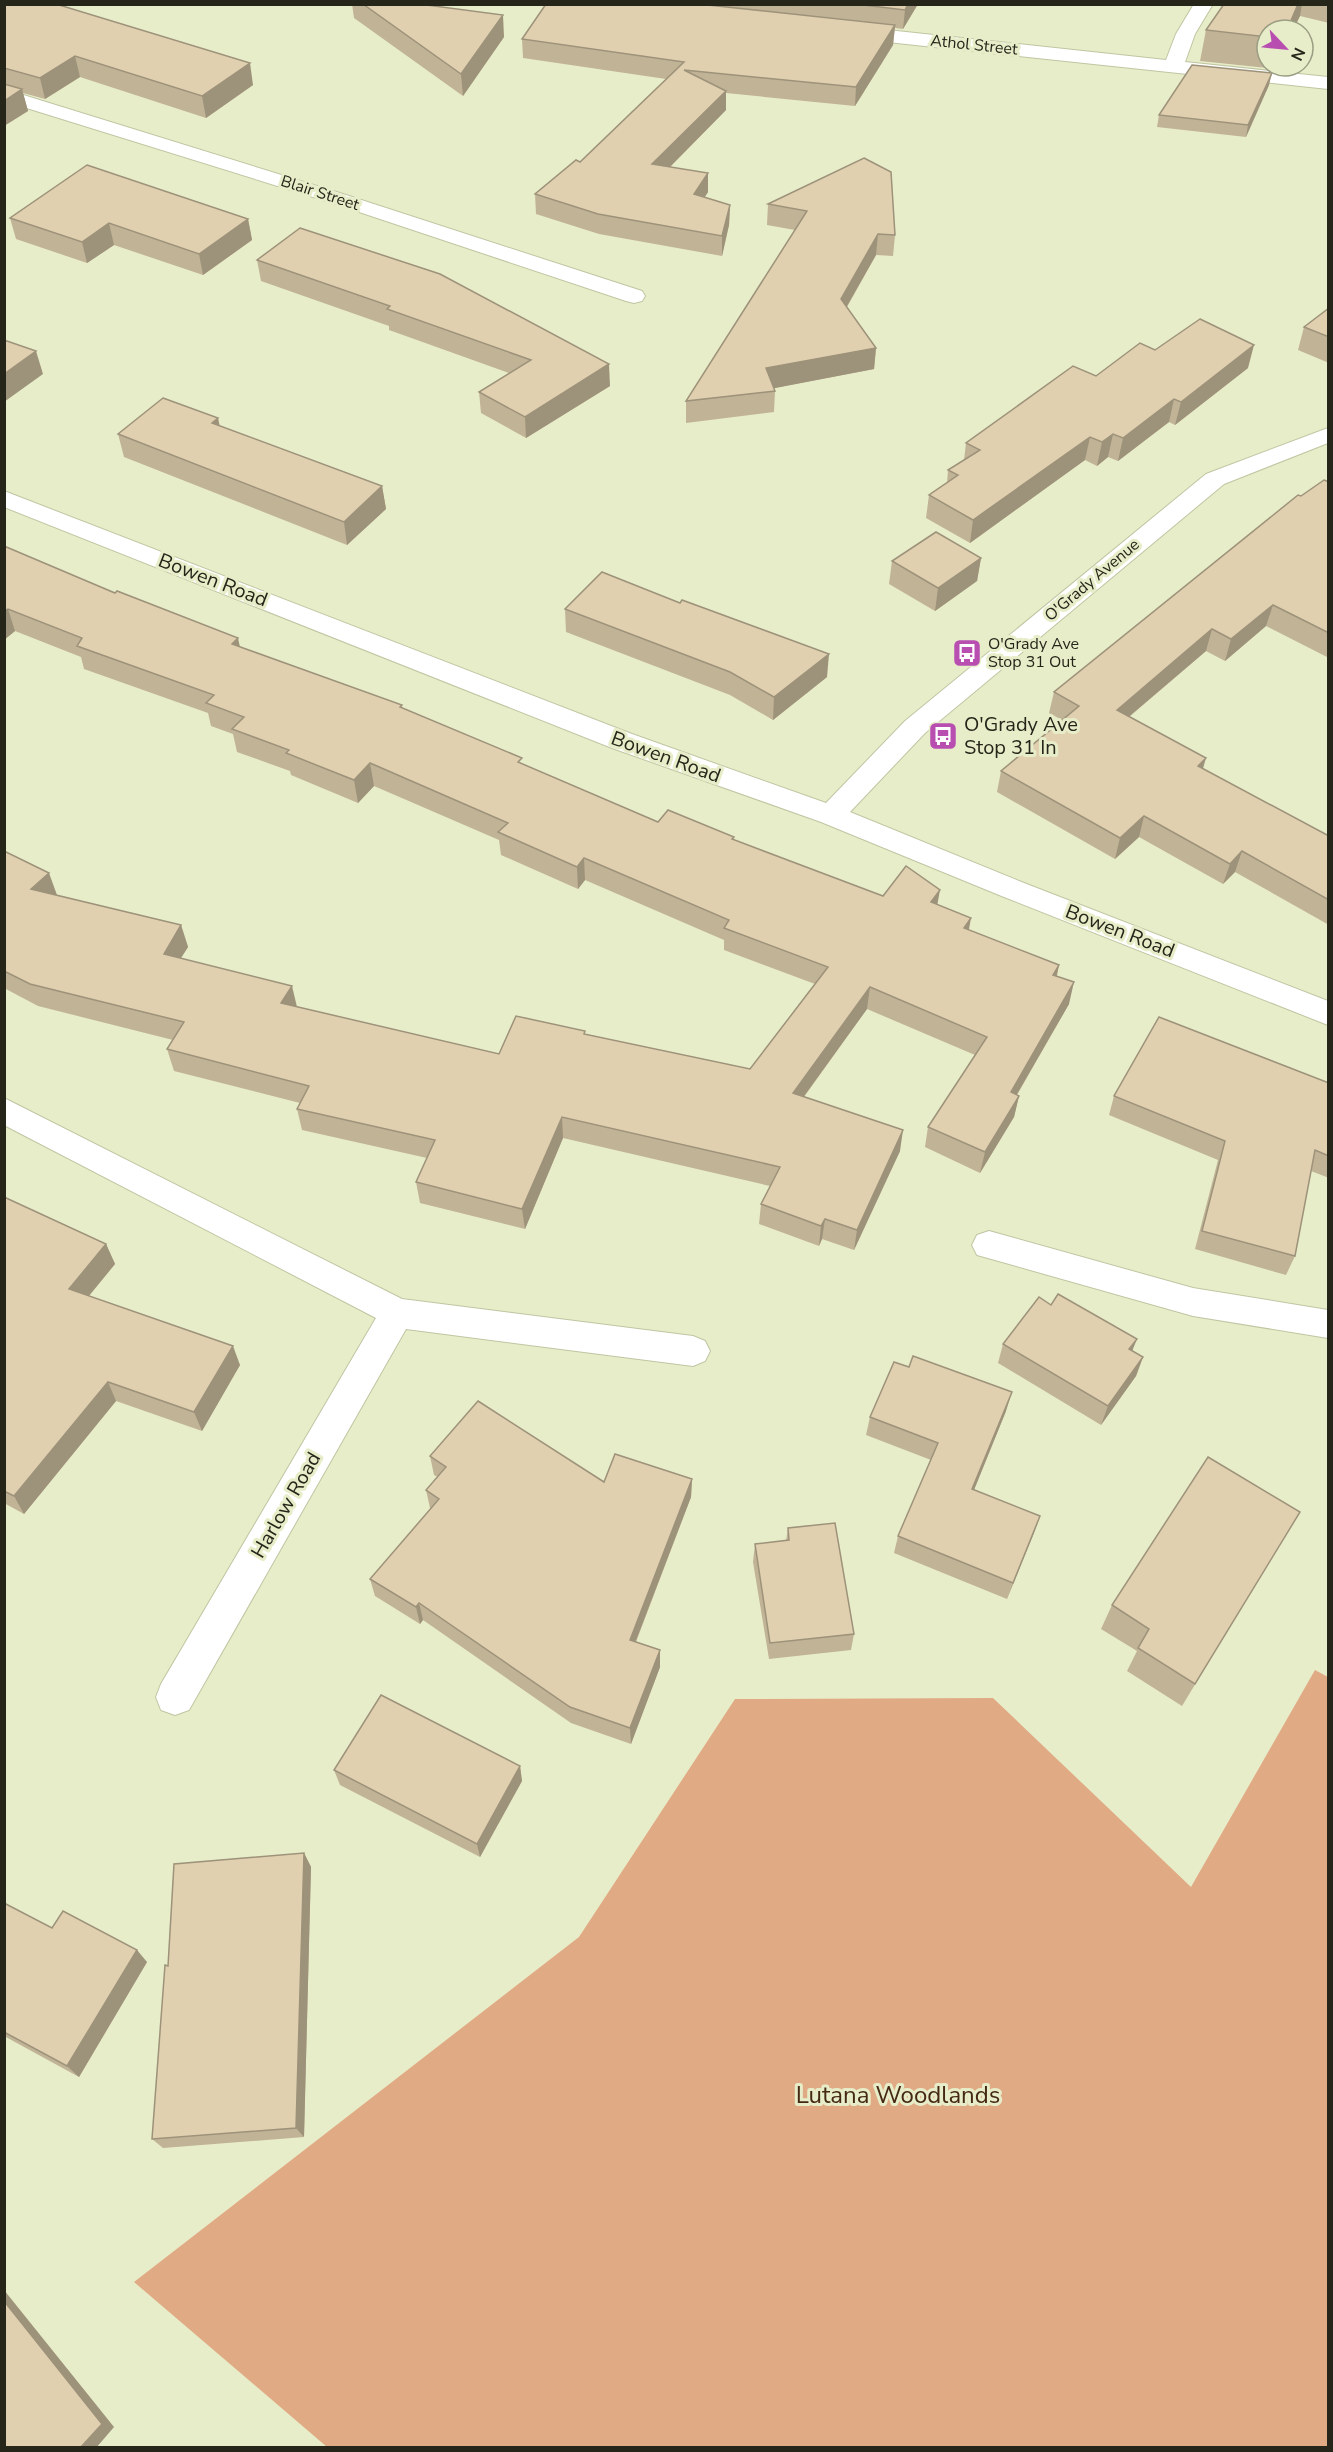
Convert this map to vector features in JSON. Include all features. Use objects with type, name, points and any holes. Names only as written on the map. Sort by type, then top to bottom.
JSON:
[{"type":"street","points":[[1174,67],[1180,44],[1193,16],[1204,4]]},
{"type":"street","name":"Athol Street","points":[[836,31],[1329,83]]},
{"type":"street","name":"Blair Street","points":[[4,95],[336,198],[634,296]]},
{"type":"street","name":"O'Grady Avenue","points":[[831,815],[915,727],[1215,479],[1329,435]]},
{"type":"street","points":[[1304,443],[1329,455]]},
{"type":"street","name":"Bowen Road","points":[[4,498],[621,741],[831,815],[1014,890],[1329,1013]]},
{"type":"street","points":[[4,1110],[397,1313],[693,1351]]},
{"type":"street","points":[[989,1245],[1193,1302],[1329,1324]]},
{"type":"street","name":"Harlow Road","points":[[175,1697],[397,1313]]},
{"type":"green space","name":"Lutana Woodlands","points":[[1315,1670],[1328,1677],[1328,2447],[327,2447],[134,2282],[579,1937],[735,1699],[993,1698],[1191,1887]]},
{"type":"building","points":[[4,4],[56,4],[250,63],[202,96],[75,56],[40,78],[4,68]]},
{"type":"building","points":[[363,4],[419,4],[503,15],[461,74]]},
{"type":"building","points":[[546,4],[698,4],[895,25],[856,87],[684,70],[726,91],[652,164],[708,173],[694,194],[730,205],[722,236],[598,214],[535,194],[576,160],[580,162],[684,62],[522,39]]},
{"type":"building","points":[[855,4],[908,4],[905,10]]},
{"type":"building","points":[[1224,4],[1298,4],[1292,18],[1255,18],[1255,36],[1206,30]]},
{"type":"building","points":[[1192,65],[1255,71],[1255,78],[1270,78],[1248,125],[1159,115]]},
{"type":"building","points":[[4,84],[22,89],[4,101]]},
{"type":"building","points":[[864,158],[891,172],[895,235],[878,234],[841,299],[876,348],[766,368],[775,391],[686,401],[807,211],[768,204]]},
{"type":"building","points":[[87,165],[248,219],[199,254],[109,223],[82,242],[10,218]]},
{"type":"building","points":[[300,228],[440,274],[609,364],[525,417],[479,392],[531,360],[387,309],[390,306],[257,260]]},
{"type":"building","points":[[1329,308],[1329,337],[1304,327]]},
{"type":"building","points":[[1200,319],[1254,345],[1181,402],[1174,399],[1123,438],[1113,434],[1102,442],[1090,437],[973,520],[929,495],[958,475],[948,470],[980,450],[966,443],[1073,366],[1096,376],[1140,343],[1155,350]]},
{"type":"building","points":[[4,340],[36,351],[4,374]]},
{"type":"building","points":[[163,398],[218,418],[212,423],[382,486],[344,522],[118,434]]},
{"type":"building","points":[[1324,480],[1329,482],[1329,633],[1273,605],[1231,639],[1212,629],[1117,710],[1206,758],[1198,766],[1329,836],[1329,900],[1242,851],[1230,864],[1144,816],[1120,838],[1001,771],[1079,706],[1054,692],[1298,495],[1301,496]]},
{"type":"building","points":[[936,532],[981,558],[938,588],[892,561]]},
{"type":"building","points":[[4,546],[115,593],[117,591],[238,638],[232,644],[402,705],[400,707],[522,758],[518,762],[658,822],[668,810],[734,837],[732,839],[883,896],[906,866],[940,890],[931,902],[971,918],[964,928],[1059,965],[1053,975],[1074,982],[1011,1092],[1019,1096],[985,1152],[928,1127],[987,1037],[870,987],[793,1093],[903,1130],[857,1230],[825,1219],[821,1226],[761,1204],[780,1167],[562,1117],[522,1209],[416,1182],[435,1140],[297,1109],[309,1086],[167,1049],[184,1022],[30,984],[4,971],[4,851],[49,873],[31,889],[181,925],[164,954],[292,986],[281,1003],[499,1054],[516,1016],[585,1031],[584,1034],[750,1069],[828,967],[724,928],[729,920],[584,858],[577,867],[498,832],[508,823],[370,763],[354,780],[286,753],[289,750],[232,729],[244,717],[206,703],[214,695],[77,646],[82,638],[8,609],[4,611]]},
{"type":"building","points":[[602,572],[680,603],[682,600],[829,654],[774,697],[730,672],[565,609]]},
{"type":"building","points":[[1159,1017],[1329,1083],[1329,1156],[1315,1150],[1295,1256],[1202,1231],[1225,1141],[1114,1096]]},
{"type":"building","points":[[4,1197],[106,1244],[69,1289],[233,1346],[194,1412],[108,1382],[14,1496],[4,1491]]},
{"type":"building","points":[[1058,1294],[1137,1339],[1129,1349],[1143,1357],[1108,1406],[1003,1344],[1039,1297],[1051,1305]]},
{"type":"building","points":[[913,1356],[1012,1392],[972,1489],[1040,1516],[1013,1583],[898,1536],[938,1443],[870,1417],[894,1362],[909,1367]]},
{"type":"building","points":[[478,1401],[604,1482],[615,1454],[692,1479],[630,1640],[660,1650],[630,1728],[570,1707],[419,1603],[416,1607],[370,1579],[439,1499],[426,1490],[446,1467],[430,1456]]},
{"type":"building","points":[[1208,1457],[1300,1512],[1195,1684],[1138,1648],[1149,1629],[1112,1605]]},
{"type":"building","points":[[835,1523],[854,1634],[770,1643],[755,1544],[789,1540],[788,1528]]},
{"type":"building","points":[[381,1695],[520,1766],[477,1844],[334,1770]]},
{"type":"building","points":[[304,1853],[296,2128],[152,2139],[165,1965],[168,1966],[174,1864]]},
{"type":"building","points":[[4,1903],[52,1928],[63,1911],[137,1950],[67,2066],[4,2032]]},
{"type":"building","points":[[4,2301],[102,2424],[80,2448],[4,2448]]},
{"type":"place","name":"O'Grady Ave Stop 31 Out","points":[[967,653]]},
{"type":"place","name":"O'Grady Ave Stop 31 In","points":[[943,736]]}]
